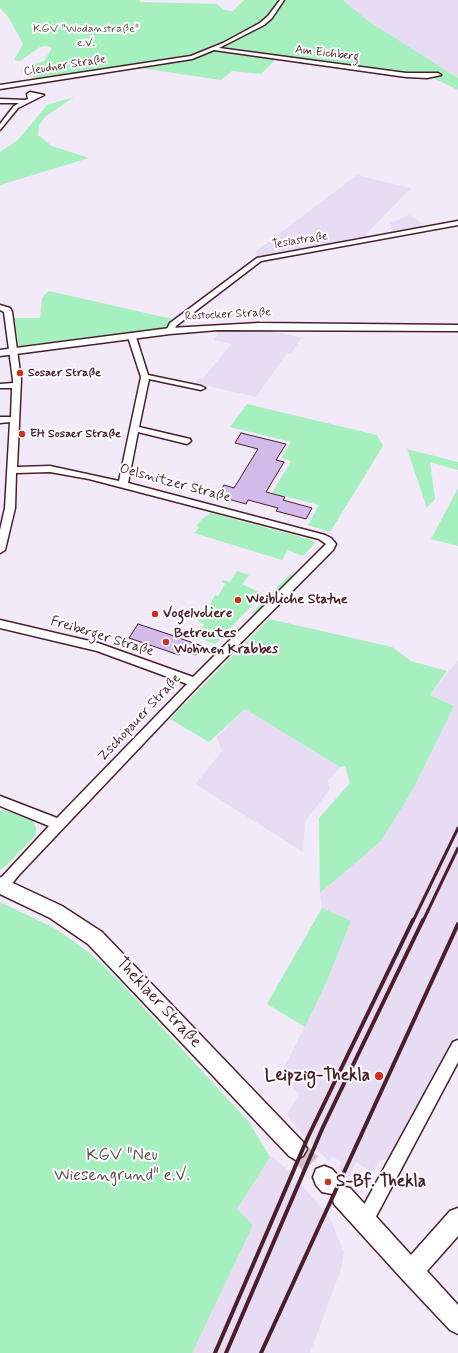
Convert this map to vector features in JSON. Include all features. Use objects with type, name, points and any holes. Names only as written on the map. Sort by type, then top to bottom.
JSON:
[{"type":"main road","name":"Rostocker Straße","points":[[0,353],[170,331],[259,326],[458,328]]},
{"type":"main road","name":"Theklaer Straße","points":[[1,885],[56,912],[78,925],[95,938],[130,973],[296,1149]]},
{"type":"main road","points":[[332,1186],[458,1322]]},
{"type":"main road","points":[[411,1272],[458,1219]]},
{"type":"street","name":"Cleudner Straße","points":[[0,87],[192,57],[214,48],[262,24],[270,17],[282,0]]},
{"type":"street","name":"Am Eichberg","points":[[214,48],[406,74],[427,76],[438,75]]},
{"type":"street","points":[[0,101],[27,100],[16,106],[3,120],[0,128]]},
{"type":"street","name":"Teslastraße","points":[[170,331],[173,325],[259,259],[458,223]]},
{"type":"street","points":[[0,307],[8,312],[17,385],[10,508],[0,550]]},
{"type":"street","points":[[0,326],[10,326]]},
{"type":"street","points":[[122,484],[145,377],[132,337]]},
{"type":"street","points":[[145,377],[153,377],[201,388]]},
{"type":"street","points":[[0,386],[17,385]]},
{"type":"street","points":[[0,420],[16,419]]},
{"type":"street","points":[[135,429],[187,441]]},
{"type":"street","name":"Oelsnitzer Straße","points":[[12,470],[60,470],[122,484],[328,540]]},
{"type":"street","name":"Zschopauer Straße","points":[[1,885],[194,683],[330,548],[331,544],[328,540]]},
{"type":"street","name":"Freiberger Straße","points":[[0,624],[101,648],[187,678],[194,683]]},
{"type":"street","points":[[0,801],[59,824]]},
{"type":"street","points":[[365,1220],[458,1047]]},
{"type":"shaded area","points":[[343,0],[458,0],[458,78],[367,20]]},
{"type":"shaded area","points":[[357,175],[411,188],[365,235],[368,238],[258,257],[255,252]]},
{"type":"shaded area","points":[[409,215],[418,220],[424,227],[395,233],[391,229],[390,223]]},
{"type":"shaded area","points":[[259,329],[302,337],[291,354],[287,353],[256,397],[195,383],[199,378],[203,379],[231,344],[214,340],[219,332],[222,330]]},
{"type":"shaded area","points":[[458,660],[458,1033],[389,1159],[380,1160],[372,1172],[356,1162],[347,1181],[338,1171],[341,1162],[332,1156],[329,1162],[290,1120],[287,1114],[299,1094],[281,1074],[327,981],[351,921],[322,908],[320,893],[380,842],[454,705],[430,695]]},
{"type":"shaded area","points":[[245,709],[340,767],[328,781],[330,789],[305,822],[303,852],[195,784],[222,751],[217,737]]},
{"type":"shaded area","points":[[270,1157],[273,1157],[288,1170],[329,1216],[344,1252],[341,1269],[310,1353],[168,1353],[237,1209]]},
{"type":"green space","name":"KGV \"Wodanstraße\" e.V.","points":[[0,0],[139,0],[141,2],[217,4],[224,10],[233,11],[244,0],[281,0],[261,23],[211,49],[191,56],[34,80],[31,65],[44,61],[52,48],[46,46],[40,47],[20,61],[14,60],[23,44],[9,18],[0,8]]},
{"type":"green space","points":[[284,0],[343,0],[367,20],[458,78],[458,90],[427,75],[278,57],[261,74],[232,71],[221,80],[134,67],[192,57],[219,49],[254,29],[275,12]]},
{"type":"green space","points":[[74,97],[46,116],[39,125],[38,135],[52,146],[89,158],[0,185],[0,152],[18,140],[47,105]]},
{"type":"green space","points":[[48,291],[172,319],[165,328],[19,346],[14,318],[40,318],[42,298]]},
{"type":"green space","points":[[247,404],[377,435],[383,446],[330,532],[308,525],[319,505],[272,493],[291,461],[281,458],[291,442],[230,427]]},
{"type":"green space","points":[[407,449],[458,462],[458,470],[430,462],[435,499],[427,508]]},
{"type":"green space","points":[[458,488],[458,546],[431,539]]},
{"type":"green space","points":[[211,513],[312,540],[315,543],[303,556],[288,550],[282,560],[194,533],[199,528],[197,525],[202,519]]},
{"type":"green space","points":[[237,571],[249,575],[242,584],[263,594],[215,644],[196,637],[204,624],[198,622],[200,619],[203,619],[215,595],[218,596],[225,584],[222,582],[223,580],[230,582]]},
{"type":"green space","points":[[290,574],[295,577],[256,615],[252,613]]},
{"type":"green space","points":[[269,619],[392,647],[411,661],[447,671],[430,695],[454,706],[412,791],[380,842],[320,893],[319,818],[350,783],[345,766],[340,767],[245,709],[209,742],[170,719]]},
{"type":"green space","points":[[0,810],[11,812],[33,821],[36,828],[36,835],[6,866],[0,870]]},
{"type":"green space","name":"KGV \"Neu Wiesengrund\" e.V.","points":[[0,902],[56,929],[91,954],[121,983],[249,1122],[270,1157],[237,1209],[253,1225],[192,1353],[0,1353]]},
{"type":"green space","points":[[322,908],[351,921],[327,981],[305,1027],[267,1004]]},
{"type":"building","points":[[241,433],[286,444],[276,460],[284,462],[266,492],[285,497],[283,500],[312,508],[306,519],[276,511],[278,508],[248,500],[246,504],[217,496],[224,485],[234,488],[258,449],[235,443]]},
{"type":"building","name":"Betreutes Wohnen Krabbes","points":[[138,624],[202,646],[196,655],[182,650],[179,655],[129,638]]},
{"type":"tunnel","points":[[296,1149],[324,1177]]},
{"type":"railway","points":[[413,921],[458,828]]},
{"type":"railway","points":[[423,921],[458,848]]},
{"type":"railway","points":[[215,1353],[308,1137],[413,920]]},
{"type":"railway","points":[[226,1353],[323,1127],[423,920]]},
{"type":"railway","points":[[261,1353],[458,924]]},
{"type":"place","name":"Sosaer Straße","points":[[20,373]]},
{"type":"place","name":"EH Sosaer Straße","points":[[22,434]]},
{"type":"place","name":"Weibliche Statue","points":[[238,600]]},
{"type":"place","name":"Vogelvoliere","points":[[155,614]]},
{"type":"place","name":"Betreutes Wohnen Krabbes","points":[[166,642]]},
{"type":"place","name":"Leipzig-Thekla","points":[[379,1076]]},
{"type":"place","name":"S-Bf. Thekla","points":[[328,1182]]}]
